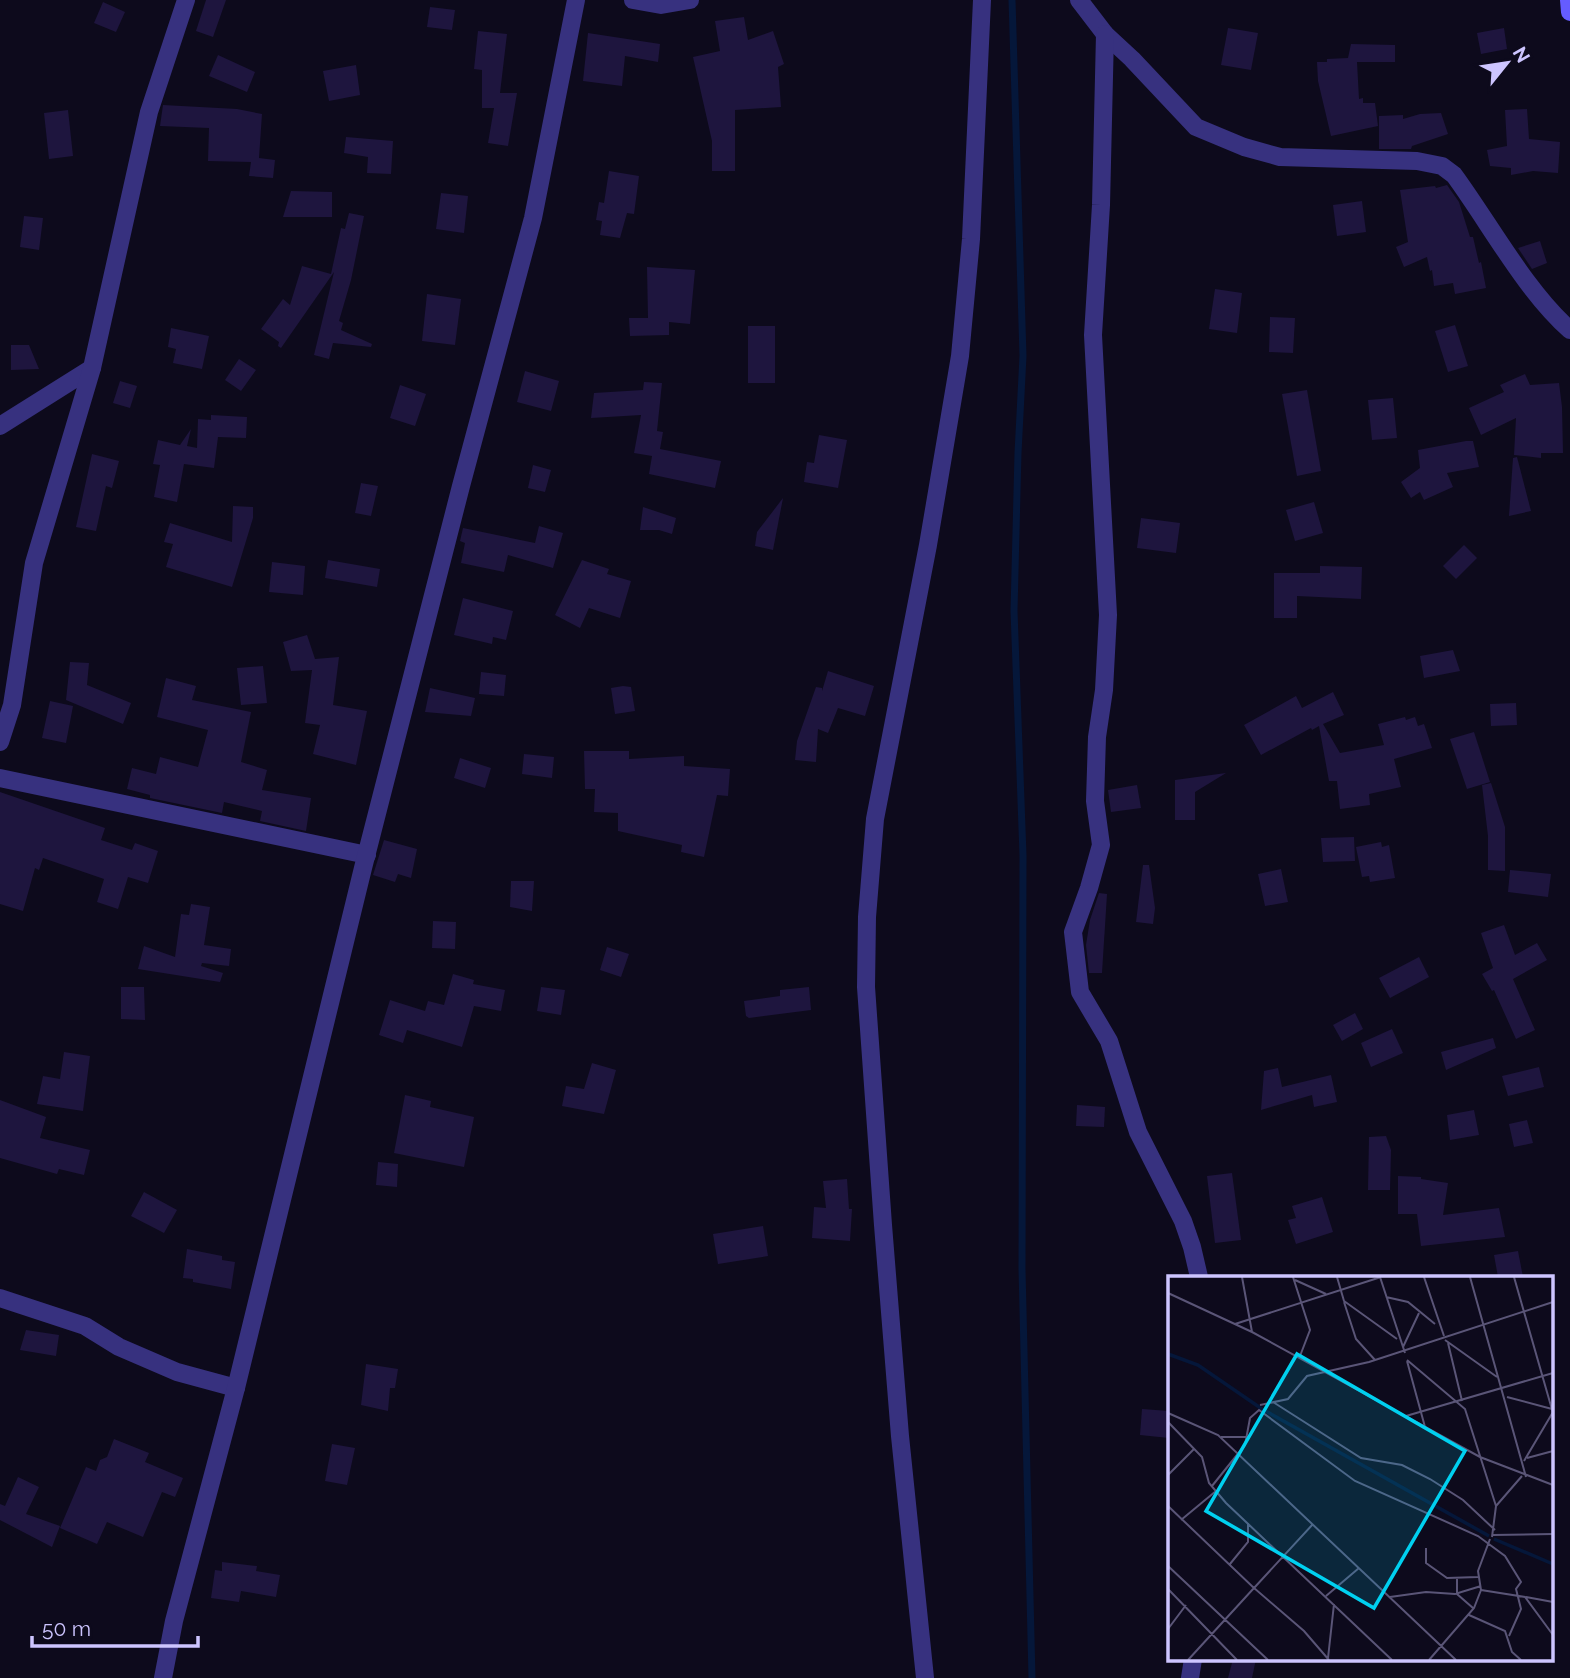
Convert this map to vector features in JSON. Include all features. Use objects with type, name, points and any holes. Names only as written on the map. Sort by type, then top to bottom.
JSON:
[{"type":"street","points":[[0,742],[12,705],[34,563],[92,368],[149,112],[186,0]]},
{"type":"street","points":[[163,1678],[174,1621],[236,1388],[367,855],[533,218],[576,0]]},
{"type":"street","points":[[633,0],[661,5],[690,0]]},
{"type":"street","points":[[925,1678],[900,1436],[883,1225],[866,987],[867,917],[875,819],[928,545],[960,356],[971,239],[982,0]]},
{"type":"street","points":[[1079,0],[1105,34],[1196,127],[1244,147],[1280,157],[1417,162],[1442,166],[1454,175],[1556,319],[1570,330]]},
{"type":"street","points":[[1569,0],[1570,12]]},
{"type":"street","points":[[1105,34],[1101,205],[1093,334],[1108,615],[1104,690],[1097,737],[1096,801],[1101,845],[1073,932],[1080,992],[1109,1041],[1138,1132],[1184,1222],[1199,1276]]},
{"type":"street","points":[[0,426],[92,368]]},
{"type":"street","points":[[0,778],[367,855]]},
{"type":"street","points":[[0,1298],[85,1326],[119,1347],[177,1372],[236,1388]]},
{"type":"street","points":[[1190,1678],[1194,1660]]},
{"type":"building","points":[[206,0],[226,0],[213,37],[196,31]]},
{"type":"building","points":[[103,2],[125,12],[116,32],[94,23]]},
{"type":"building","points":[[430,7],[455,10],[452,30],[427,27]]},
{"type":"building","points":[[744,17],[748,40],[773,31],[784,64],[778,67],[781,107],[735,110],[735,171],[712,171],[712,141],[693,57],[720,51],[715,21]]},
{"type":"building","points":[[1228,28],[1258,33],[1251,70],[1221,65]]},
{"type":"building","points":[[1504,28],[1507,49],[1481,54],[1477,33]]},
{"type":"building","points":[[478,31],[507,34],[500,93],[517,93],[508,146],[488,143],[494,108],[482,108],[482,70],[474,69]]},
{"type":"building","points":[[588,33],[660,44],[658,62],[625,56],[622,86],[583,81]]},
{"type":"building","points":[[1351,44],[1395,45],[1395,62],[1357,62],[1359,99],[1363,98],[1363,103],[1375,103],[1378,126],[1331,136],[1318,81],[1317,62],[1348,58]]},
{"type":"building","points":[[218,55],[255,72],[247,92],[209,76]]},
{"type":"building","points":[[356,65],[360,95],[329,101],[323,71]]},
{"type":"building","points":[[163,105],[237,109],[262,114],[259,158],[275,160],[273,178],[249,176],[251,162],[208,161],[209,128],[160,126]]},
{"type":"building","points":[[1527,109],[1529,139],[1560,142],[1558,173],[1533,171],[1511,175],[1511,168],[1490,166],[1487,150],[1507,146],[1505,110]]},
{"type":"building","points":[[68,110],[73,156],[49,159],[44,113]]},
{"type":"building","points":[[1441,113],[1448,134],[1412,146],[1411,149],[1379,149],[1379,116],[1403,115],[1403,119],[1420,114]]},
{"type":"building","points":[[346,137],[393,141],[391,174],[367,173],[368,157],[344,153]]},
{"type":"building","points":[[609,171],[639,176],[634,214],[627,213],[620,238],[600,235],[602,221],[596,220],[599,202],[604,203]]},
{"type":"building","points":[[1447,185],[1459,202],[1470,237],[1473,237],[1486,288],[1455,294],[1453,283],[1434,286],[1427,257],[1404,267],[1396,247],[1408,242],[1400,190]]},
{"type":"building","points":[[291,191],[332,192],[332,217],[283,217]]},
{"type":"building","points":[[441,193],[468,196],[464,233],[436,229]]},
{"type":"building","points":[[1362,201],[1366,232],[1337,236],[1333,205]]},
{"type":"building","points":[[349,213],[364,216],[351,280],[339,321],[343,323],[341,330],[372,344],[371,347],[333,343],[329,359],[314,355],[334,272],[281,348],[278,346],[279,342],[261,329],[283,299],[290,305],[302,266],[331,274],[341,228],[345,229]]},
{"type":"building","points":[[24,216],[43,218],[39,250],[20,247]]},
{"type":"building","points":[[1540,241],[1547,263],[1532,269],[1518,248]]},
{"type":"building","points":[[647,267],[695,270],[690,324],[669,322],[669,335],[630,336],[629,318],[648,318]]},
{"type":"building","points":[[1215,289],[1242,293],[1237,333],[1209,329]]},
{"type":"building","points":[[427,294],[461,299],[455,345],[422,341]]},
{"type":"building","points":[[1270,317],[1295,318],[1293,353],[1269,352]]},
{"type":"building","points":[[1455,325],[1468,366],[1448,372],[1435,331]]},
{"type":"building","points":[[748,326],[775,326],[775,383],[748,383]]},
{"type":"building","points":[[171,328],[209,336],[202,369],[173,363],[176,349],[168,347]]},
{"type":"building","points":[[11,345],[29,345],[39,369],[11,370]]},
{"type":"building","points":[[239,359],[256,370],[241,391],[225,380]]},
{"type":"building","points":[[525,371],[559,381],[551,411],[517,402]]},
{"type":"building","points":[[1525,374],[1530,385],[1559,383],[1563,453],[1541,453],[1541,458],[1514,455],[1516,418],[1481,435],[1469,408],[1504,392],[1500,385]]},
{"type":"building","points":[[120,381],[137,386],[130,408],[113,403]]},
{"type":"building","points":[[644,382],[662,383],[657,431],[663,432],[660,449],[721,461],[715,488],[649,474],[652,456],[634,453],[641,415],[591,418],[594,393],[643,390]]},
{"type":"building","points":[[400,385],[426,394],[415,426],[390,418]]},
{"type":"building","points":[[1307,390],[1321,471],[1297,476],[1282,394]]},
{"type":"building","points":[[1393,398],[1397,438],[1372,440],[1368,400]]},
{"type":"building","points":[[211,415],[247,417],[246,438],[218,437],[214,468],[184,464],[177,502],[154,497],[160,465],[153,464],[158,440],[180,445],[191,429],[187,446],[197,448],[198,419],[211,420]]},
{"type":"building","points":[[819,435],[847,440],[838,488],[804,482],[807,462],[814,463]]},
{"type":"building","points":[[1473,441],[1479,467],[1447,473],[1453,487],[1424,500],[1420,492],[1411,498],[1401,482],[1420,468],[1418,450]]},
{"type":"building","points":[[92,454],[119,461],[112,488],[106,486],[96,531],[76,527]]},
{"type":"building","points":[[1517,457],[1531,511],[1509,516],[1513,458]]},
{"type":"building","points":[[533,465],[551,470],[545,492],[528,488]]},
{"type":"building","points":[[361,483],[378,486],[371,516],[355,513]]},
{"type":"building","points":[[783,498],[773,550],[755,546],[757,532]]},
{"type":"building","points":[[1314,502],[1323,533],[1295,541],[1286,510]]},
{"type":"building","points":[[233,506],[253,507],[253,518],[232,587],[166,567],[173,544],[164,542],[170,523],[232,542]]},
{"type":"building","points":[[643,507],[676,518],[672,534],[659,530],[640,530]]},
{"type":"building","points":[[1141,518],[1180,523],[1176,553],[1137,548]]},
{"type":"building","points":[[539,526],[563,533],[553,568],[508,555],[504,572],[461,563],[465,543],[460,541],[463,528],[535,543]]},
{"type":"building","points":[[1464,545],[1477,558],[1456,579],[1443,566]]},
{"type":"building","points":[[328,560],[380,569],[377,587],[325,578]]},
{"type":"building","points":[[582,560],[609,569],[607,574],[631,581],[620,618],[589,608],[580,628],[555,615]]},
{"type":"building","points":[[272,562],[305,566],[303,595],[269,592]]},
{"type":"building","points":[[1320,566],[1362,567],[1361,599],[1297,596],[1297,618],[1274,618],[1274,573],[1320,573]]},
{"type":"building","points":[[463,598],[513,611],[506,640],[493,637],[492,644],[454,635]]},
{"type":"building","points":[[307,635],[315,659],[339,657],[333,705],[367,711],[356,765],[313,754],[320,725],[305,723],[312,670],[291,671],[283,642]]},
{"type":"building","points":[[1453,650],[1460,671],[1424,678],[1420,656]]},
{"type":"building","points":[[70,662],[89,663],[87,685],[131,703],[123,724],[66,700]]},
{"type":"building","points":[[263,666],[267,703],[241,705],[237,668]]},
{"type":"building","points":[[828,671],[874,686],[865,716],[838,708],[828,733],[818,729],[816,762],[795,760],[797,741],[816,687],[822,688],[822,691]]},
{"type":"building","points":[[481,672],[506,675],[504,696],[479,694]]},
{"type":"building","points":[[166,678],[196,686],[192,700],[251,712],[241,762],[267,770],[262,790],[311,798],[306,831],[260,821],[262,811],[224,802],[222,813],[150,798],[150,795],[127,789],[132,768],[156,774],[160,757],[198,767],[208,730],[157,717]]},
{"type":"building","points":[[631,687],[635,711],[615,714],[611,688]]},
{"type":"building","points":[[430,688],[475,698],[471,716],[425,712]]},
{"type":"building","points":[[1333,692],[1344,715],[1323,724],[1340,753],[1384,745],[1378,724],[1405,717],[1406,720],[1415,717],[1418,726],[1424,724],[1432,748],[1394,759],[1401,787],[1369,794],[1370,805],[1340,809],[1337,781],[1329,781],[1319,726],[1261,755],[1244,725],[1296,696],[1302,708]]},
{"type":"building","points":[[50,701],[73,706],[66,743],[42,738]]},
{"type":"building","points":[[1516,703],[1517,725],[1491,726],[1490,704]]},
{"type":"building","points":[[1474,732],[1490,782],[1467,789],[1450,739]]},
{"type":"building","points":[[584,751],[629,751],[629,759],[684,756],[684,766],[730,769],[728,796],[717,795],[704,857],[681,852],[682,845],[618,831],[618,813],[594,812],[595,789],[585,789]]},
{"type":"building","points":[[524,754],[554,757],[552,778],[522,774]]},
{"type":"building","points":[[460,758],[491,768],[485,788],[454,778]]},
{"type":"building","points":[[1226,773],[1195,792],[1195,820],[1175,820],[1175,780]]},
{"type":"building","points":[[1491,783],[1505,827],[1505,871],[1488,870],[1488,836],[1482,785]]},
{"type":"building","points":[[1137,785],[1141,808],[1111,812],[1108,790]]},
{"type":"building","points":[[0,792],[105,828],[101,840],[132,850],[135,843],[158,851],[148,883],[128,877],[118,909],[97,902],[104,879],[43,858],[39,870],[35,868],[23,911],[0,904]]},
{"type":"building","points":[[1354,837],[1355,861],[1323,862],[1321,838]]},
{"type":"building","points":[[384,840],[417,849],[411,878],[398,874],[395,882],[373,875]]},
{"type":"building","points":[[1381,842],[1382,847],[1389,845],[1395,878],[1370,882],[1369,876],[1362,877],[1356,847]]},
{"type":"building","points":[[1143,865],[1149,865],[1155,908],[1153,924],[1136,922]]},
{"type":"building","points":[[1281,869],[1288,902],[1265,906],[1258,874]]},
{"type":"building","points":[[1510,870],[1551,874],[1548,897],[1508,892]]},
{"type":"building","points":[[511,881],[534,881],[532,911],[510,907]]},
{"type":"building","points":[[1099,893],[1107,894],[1102,973],[1089,973],[1086,945],[1090,920]]},
{"type":"building","points":[[191,904],[210,907],[204,945],[231,949],[229,966],[202,963],[201,966],[223,973],[220,982],[138,969],[144,946],[175,957],[181,914],[189,915]]},
{"type":"building","points":[[433,921],[456,922],[455,949],[432,948]]},
{"type":"building","points":[[1504,925],[1515,955],[1537,943],[1547,960],[1513,979],[1535,1030],[1516,1039],[1494,990],[1492,991],[1482,974],[1493,968],[1481,933]]},
{"type":"building","points":[[607,947],[629,954],[621,977],[600,970]]},
{"type":"building","points":[[1419,957],[1429,977],[1390,998],[1379,978]]},
{"type":"building","points":[[453,974],[474,980],[473,984],[505,990],[501,1011],[474,1006],[462,1047],[407,1030],[403,1043],[379,1035],[390,1000],[425,1011],[428,1001],[444,1005]]},
{"type":"building","points":[[121,987],[144,987],[145,1020],[121,1019]]},
{"type":"building","points":[[541,987],[565,990],[561,1015],[537,1011]]},
{"type":"building","points":[[809,987],[811,1010],[749,1018],[746,1016],[744,1001],[780,996],[780,990]]},
{"type":"building","points":[[1355,1013],[1363,1029],[1342,1041],[1333,1025]]},
{"type":"building","points":[[1392,1029],[1403,1053],[1371,1067],[1361,1043]]},
{"type":"building","points":[[1493,1038],[1496,1048],[1446,1070],[1441,1052]]},
{"type":"building","points":[[64,1052],[90,1056],[83,1111],[37,1104],[43,1076],[60,1079]]},
{"type":"building","points":[[592,1063],[616,1070],[604,1114],[562,1106],[566,1086],[584,1089]]},
{"type":"building","points":[[1539,1067],[1544,1087],[1508,1096],[1502,1076]]},
{"type":"building","points":[[1278,1068],[1282,1087],[1331,1075],[1337,1102],[1314,1107],[1312,1095],[1261,1110],[1264,1071]]},
{"type":"building","points":[[405,1095],[431,1101],[430,1107],[474,1117],[464,1167],[394,1153]]},
{"type":"building","points":[[0,1100],[46,1117],[40,1138],[90,1150],[84,1175],[59,1169],[57,1174],[0,1158]]},
{"type":"building","points":[[1077,1105],[1105,1107],[1104,1127],[1076,1126]]},
{"type":"building","points":[[1474,1110],[1479,1135],[1450,1140],[1447,1115]]},
{"type":"building","points":[[1527,1120],[1533,1143],[1514,1147],[1509,1124]]},
{"type":"building","points":[[1386,1136],[1391,1150],[1390,1190],[1368,1190],[1369,1137]]},
{"type":"building","points":[[378,1162],[398,1164],[397,1187],[376,1185]]},
{"type":"building","points":[[1232,1173],[1241,1240],[1215,1243],[1207,1176]]},
{"type":"building","points":[[1398,1176],[1421,1177],[1448,1183],[1443,1215],[1499,1208],[1505,1237],[1421,1246],[1417,1214],[1398,1214]]},
{"type":"building","points":[[847,1179],[849,1209],[852,1209],[850,1241],[812,1238],[814,1207],[826,1208],[823,1181]]},
{"type":"building","points":[[144,1192],[177,1210],[164,1233],[131,1216]]},
{"type":"building","points":[[1322,1197],[1333,1232],[1296,1244],[1288,1220],[1296,1218],[1292,1206]]},
{"type":"building","points":[[763,1226],[768,1256],[718,1264],[713,1234]]},
{"type":"building","points":[[187,1249],[222,1256],[222,1260],[235,1262],[231,1289],[183,1278]]},
{"type":"building","points":[[1518,1251],[1523,1276],[1498,1276],[1494,1255]]},
{"type":"building","points":[[26,1330],[59,1335],[56,1356],[20,1350]]},
{"type":"building","points":[[366,1364],[398,1369],[395,1388],[390,1388],[388,1411],[361,1405]]},
{"type":"building","points":[[1142,1409],[1168,1411],[1168,1438],[1140,1435]]},
{"type":"building","points":[[114,1439],[149,1453],[145,1462],[183,1478],[175,1497],[162,1492],[143,1537],[107,1522],[97,1544],[60,1528],[86,1467],[96,1471],[100,1460],[107,1457]]},
{"type":"building","points":[[332,1444],[355,1448],[347,1485],[325,1481]]},
{"type":"building","points":[[18,1477],[39,1487],[26,1514],[60,1526],[52,1547],[0,1520],[0,1504],[5,1506]]},
{"type":"building","points":[[222,1562],[257,1566],[256,1571],[280,1575],[276,1597],[241,1591],[239,1602],[211,1598],[215,1570],[222,1571]]},
{"type":"building","points":[[1233,1660],[1256,1660],[1252,1678],[1228,1678]]},
{"type":"waterway","points":[[1012,0],[1023,356],[1014,611],[1023,855],[1022,1269],[1032,1678]]}]
